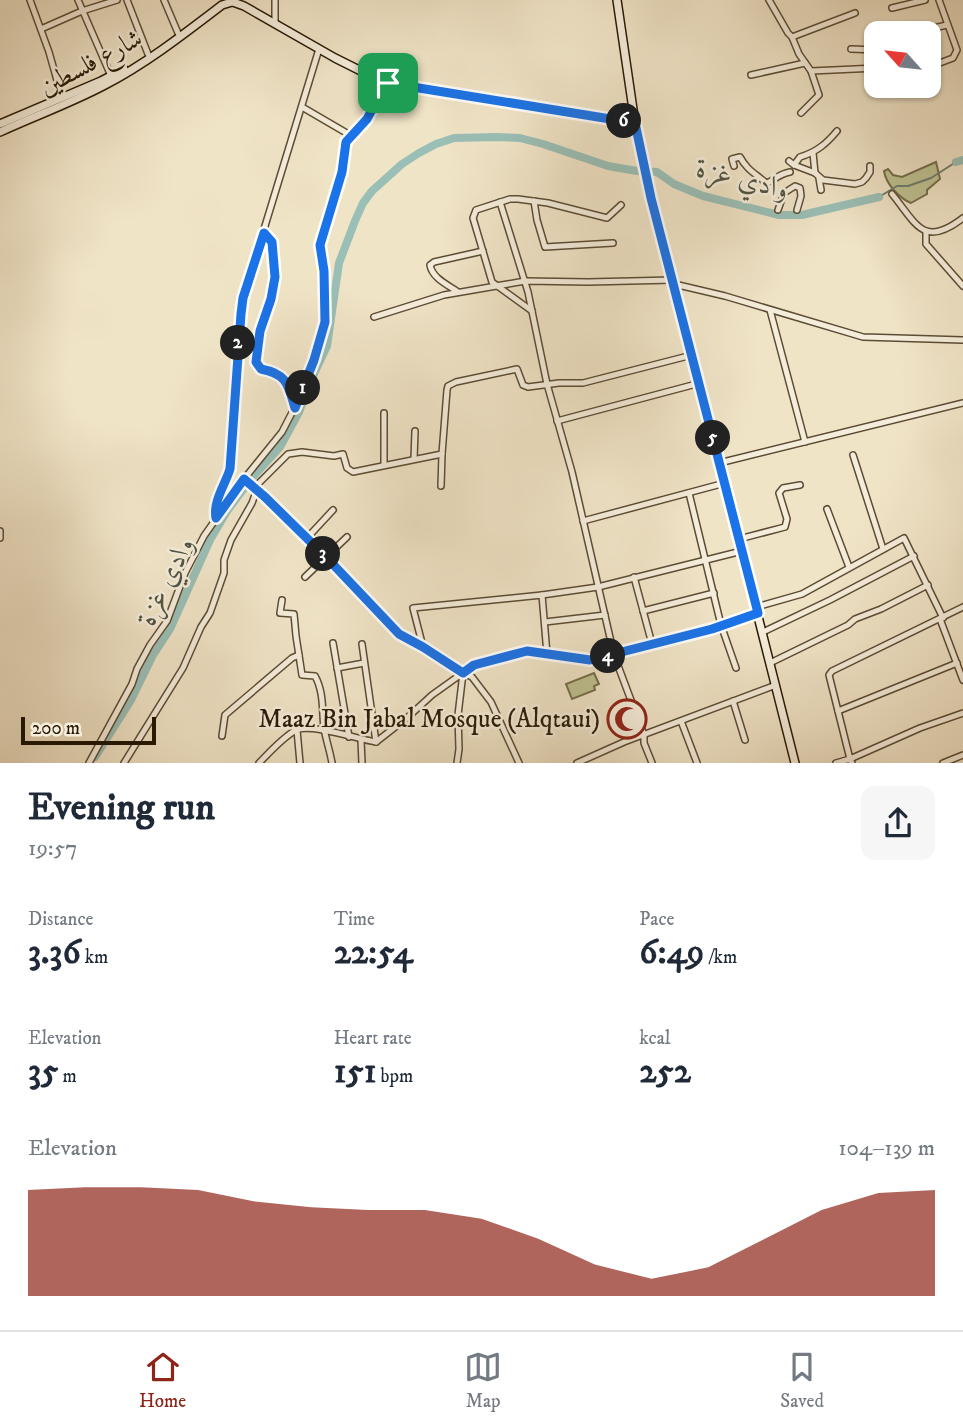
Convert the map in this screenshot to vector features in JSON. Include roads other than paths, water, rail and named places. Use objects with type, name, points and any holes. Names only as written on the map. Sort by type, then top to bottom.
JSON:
[{"type":"street","points":[[30,0],[62,97]]},
{"type":"street","points":[[78,0],[111,76]]},
{"type":"street","points":[[41,29],[82,11],[117,0]]},
{"type":"street","points":[[127,0],[148,54]]},
{"type":"street","points":[[164,0],[178,33]]},
{"type":"street","points":[[275,0],[275,23]]},
{"type":"street","points":[[617,0],[635,123],[651,198],[795,763]]},
{"type":"street","points":[[769,0],[811,71],[819,95],[801,113]]},
{"type":"street","points":[[892,8],[925,0]]},
{"type":"street","points":[[939,0],[957,50],[953,58]]},
{"type":"street","points":[[234,1],[388,83],[635,123]]},
{"type":"street","name":"شارع فلسطين","points":[[0,124],[111,76],[234,1]]},
{"type":"street","name":"شارع فلسطين","points":[[0,132],[103,86],[167,47],[222,5],[234,1]]},
{"type":"street","points":[[792,37],[855,13]]},
{"type":"street","points":[[942,26],[947,25]]},
{"type":"street","points":[[216,518],[215,507],[230,469],[243,298],[319,48]]},
{"type":"street","points":[[851,49],[864,50]]},
{"type":"street","points":[[942,62],[963,53]]},
{"type":"street","points":[[751,75],[805,63]]},
{"type":"street","points":[[811,71],[864,69]]},
{"type":"street","points":[[124,763],[183,668],[210,613],[225,573],[224,560],[231,540],[252,503],[250,484],[295,408],[314,360],[325,322],[324,271],[320,245],[342,172],[346,142],[367,119],[375,104],[379,80]]},
{"type":"street","points":[[302,107],[350,135]]},
{"type":"street","points":[[789,189],[787,178],[792,164],[826,144],[837,131]]},
{"type":"street","points":[[813,153],[821,190]]},
{"type":"street","points":[[734,166],[732,159],[740,157],[746,167],[766,183],[782,173],[790,172]]},
{"type":"street","points":[[792,164],[823,180],[855,184],[866,178],[870,166]]},
{"type":"street","points":[[778,210],[784,193],[794,186],[800,188],[797,210]]},
{"type":"street","points":[[892,194],[926,232],[947,228],[963,218]]},
{"type":"street","points":[[532,311],[492,282],[473,218],[476,210],[510,199],[534,201],[607,218],[621,205]]},
{"type":"street","points":[[534,201],[545,247],[613,243]]},
{"type":"street","points":[[500,202],[525,281],[547,384],[614,655],[652,763]]},
{"type":"street","points":[[926,232],[926,244],[963,286]]},
{"type":"street","points":[[264,233],[272,242],[275,277],[260,331],[256,362],[261,369],[271,371],[286,380],[295,408]]},
{"type":"street","points":[[458,292],[436,277],[430,270],[430,265],[483,251]]},
{"type":"street","points":[[374,317],[444,295],[525,281],[674,282],[863,337],[963,340]]},
{"type":"street","points":[[770,310],[805,442]]},
{"type":"street","points":[[441,486],[448,386],[517,369],[523,385],[528,387],[583,383],[692,355]]},
{"type":"street","points":[[557,421],[699,383]]},
{"type":"street","points":[[719,463],[963,403]]},
{"type":"street","points":[[384,413],[384,465]]},
{"type":"street","points":[[414,459],[415,431]]},
{"type":"street","points":[[89,763],[150,645],[167,621],[194,554],[216,518],[250,484],[288,454],[343,454],[347,468],[353,472],[442,454]]},
{"type":"street","points":[[853,455],[883,549]]},
{"type":"street","points":[[583,521],[725,483]]},
{"type":"street","points":[[250,484],[327,558],[399,634],[472,677],[491,702],[519,763]]},
{"type":"street","points":[[739,539],[785,527],[787,519],[779,493],[783,488],[800,485]]},
{"type":"street","points":[[689,493],[721,625],[736,668]]},
{"type":"street","points":[[827,509],[849,567]]},
{"type":"street","points":[[307,538],[333,510]]},
{"type":"street","points":[[0,531],[0,538]]},
{"type":"street","points":[[305,577],[347,537]]},
{"type":"street","points":[[259,763],[297,730],[310,727],[376,742],[432,695],[474,665],[527,651],[590,660],[721,625],[802,594],[904,538],[928,585],[963,680]]},
{"type":"street","points":[[423,647],[413,608],[598,587],[742,551]]},
{"type":"street","points":[[763,632],[914,556]]},
{"type":"street","points":[[634,577],[652,645]]},
{"type":"street","points":[[771,663],[928,585]]},
{"type":"street","points":[[643,611],[714,593]]},
{"type":"street","points":[[542,595],[547,654]]},
{"type":"street","points":[[282,600],[280,613],[294,614],[302,674],[315,676],[317,679],[324,731],[332,763]]},
{"type":"street","points":[[851,761],[828,675],[963,607]]},
{"type":"street","points":[[545,622],[605,615]]},
{"type":"street","points":[[333,643],[349,737]]},
{"type":"street","points":[[362,644],[376,742]]},
{"type":"street","points":[[222,736],[225,715],[292,657],[299,655]]},
{"type":"street","points":[[337,668],[365,663]]},
{"type":"street","points":[[838,711],[957,663]]},
{"type":"street","points":[[457,763],[458,715],[463,673]]},
{"type":"street","points":[[577,763],[624,742],[776,685]]},
{"type":"street","points":[[733,701],[745,740]]},
{"type":"street","points":[[836,763],[851,761],[920,728],[963,713]]},
{"type":"street","points":[[681,721],[697,763]]},
{"type":"street","points":[[297,730],[300,763]]},
{"type":"street","points":[[361,740],[362,763]]},
{"type":"street","points":[[943,763],[956,761],[963,755]]},
{"type":"waterway","name":"وادي غزة","points":[[95,757],[131,700],[153,655],[170,629],[210,540],[227,511],[280,447],[299,412],[327,346],[339,263],[355,221],[372,191],[402,164],[436,144],[454,138],[520,138],[608,166],[657,172],[674,184],[703,196],[779,215],[802,215],[879,197]]},
{"type":"waterway","name":"وادي غزة","points":[[956,162],[963,160]]},
{"type":"waterway","name":"وادي غزة","points":[[879,197],[897,186],[908,186],[931,178],[956,162]]},
{"type":"place","name":"Maaz Bin Jabal Mosque (Alqtaui)","points":[[627,719]]}]
